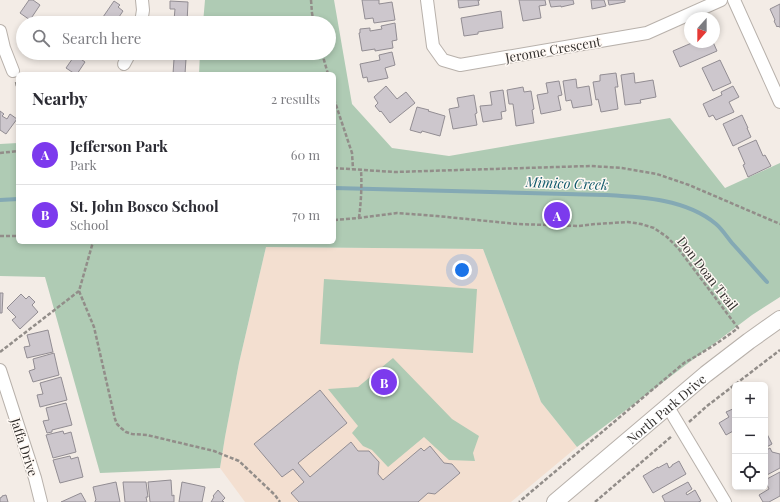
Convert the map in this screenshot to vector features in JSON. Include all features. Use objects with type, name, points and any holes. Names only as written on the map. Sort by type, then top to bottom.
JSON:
[{"type":"main road","name":"North Park Drive","points":[[555,502],[706,374],[749,341],[780,320]]},
{"type":"street","points":[[142,0],[142,16]]},
{"type":"street","name":"Jerome Crescent","points":[[427,0],[433,46],[444,60],[460,65],[647,32],[721,0]]},
{"type":"street","points":[[734,0],[780,102]]},
{"type":"street","points":[[0,31],[4,48],[13,71]]},
{"type":"street","name":"Jaffa Drive","points":[[0,370],[35,478],[41,502]]},
{"type":"street","points":[[668,407],[725,502]]},
{"type":"path","points":[[311,0],[313,16]]},
{"type":"path","points":[[324,60],[327,72]]},
{"type":"path","points":[[336,104],[352,153],[353,169]]},
{"type":"path","points":[[0,152],[16,151]]},
{"type":"path","points":[[336,168],[394,172],[590,166],[622,168],[657,174],[780,224]]},
{"type":"path","points":[[359,218],[362,182],[361,170]]},
{"type":"path","name":"Don Doan Trail","points":[[336,220],[397,213],[517,224],[578,226],[628,222],[641,224],[654,228],[667,237],[678,248],[738,328],[705,352],[684,363],[519,502]]},
{"type":"path","points":[[0,236],[16,236]]},
{"type":"path","points":[[0,352],[79,291],[92,244]]},
{"type":"path","points":[[79,291],[94,327],[117,424],[126,432],[132,434],[147,435],[214,451],[239,461],[275,495],[280,502]]},
{"type":"shaded area","points":[[266,247],[483,249],[541,402],[577,447],[511,502],[245,502],[220,468],[239,363]]},
{"type":"green space","points":[[205,0],[334,0],[352,104],[392,148],[449,156],[670,118],[725,188],[780,163],[780,297],[752,315],[577,447],[541,402],[483,249],[266,247],[239,363],[220,468],[100,473],[45,277],[0,276],[0,144],[16,143],[16,244],[336,244],[336,72],[199,72],[200,60],[336,60],[336,16],[204,16]]},
{"type":"green space","points":[[324,279],[477,289],[473,353],[320,344]]},
{"type":"green space","points":[[393,358],[452,419],[479,436],[473,453],[475,461],[449,460],[424,437],[388,467],[372,450],[363,446],[352,433],[358,426],[328,389],[358,387]]},
{"type":"building","points":[[29,0],[33,0],[40,5],[33,16],[24,16],[20,13]]},
{"type":"building","points":[[362,0],[379,0],[379,4],[392,2],[395,20],[374,23],[373,18],[365,19]]},
{"type":"building","points":[[458,0],[478,0],[479,5],[459,8]]},
{"type":"building","points":[[519,0],[545,0],[546,5],[539,6],[541,18],[523,21]]},
{"type":"building","points":[[549,0],[573,0],[574,4],[561,7],[551,7]]},
{"type":"building","points":[[591,0],[604,0],[606,6],[592,9]]},
{"type":"building","points":[[608,0],[625,0],[625,2],[609,5]]},
{"type":"building","points":[[114,1],[120,5],[118,7],[123,11],[120,16],[104,16]]},
{"type":"building","points":[[170,1],[188,2],[187,16],[174,16],[175,9],[170,9]]},
{"type":"building","points":[[780,4],[780,27],[777,27],[770,9]]},
{"type":"building","points":[[501,11],[503,28],[464,36],[461,18]]},
{"type":"building","points":[[395,23],[397,40],[392,41],[393,48],[375,51],[375,49],[362,51],[359,33],[360,29],[370,28],[370,31],[382,29],[381,26]]},
{"type":"building","points":[[684,46],[684,48],[716,48],[717,51],[680,67],[673,51]]},
{"type":"building","points":[[392,52],[395,65],[385,68],[388,78],[368,82],[367,77],[363,78],[360,64],[380,60],[379,55]]},
{"type":"building","points":[[72,60],[82,60],[85,62],[78,72],[72,72],[66,68]]},
{"type":"building","points":[[174,60],[186,60],[185,72],[173,72]]},
{"type":"building","points":[[720,60],[731,83],[713,91],[702,68]]},
{"type":"building","points":[[616,73],[618,87],[615,87],[618,109],[601,112],[598,99],[596,100],[593,82],[600,81],[600,75]]},
{"type":"building","points":[[634,73],[635,83],[653,80],[656,97],[640,100],[641,103],[625,105],[621,75]]},
{"type":"building","points":[[576,79],[577,88],[589,86],[592,105],[573,108],[571,100],[566,101],[563,81]]},
{"type":"building","points":[[559,81],[562,95],[558,96],[561,110],[541,114],[537,95],[548,93],[546,83]]},
{"type":"building","points":[[386,86],[397,99],[406,92],[415,103],[390,123],[375,106],[378,103],[374,97]]},
{"type":"building","points":[[733,86],[739,97],[729,102],[734,112],[716,120],[713,115],[709,117],[703,104],[722,95],[721,92]]},
{"type":"building","points":[[523,87],[524,92],[531,91],[534,109],[532,110],[534,123],[516,126],[513,104],[509,104],[507,90]]},
{"type":"building","points":[[503,90],[506,111],[501,112],[502,119],[483,122],[480,106],[492,105],[490,92]]},
{"type":"building","points":[[474,95],[477,125],[453,129],[449,109],[459,107],[457,98]]},
{"type":"building","points":[[417,107],[445,116],[440,136],[422,131],[421,133],[410,130]]},
{"type":"building","points":[[0,111],[4,114],[2,116],[7,119],[10,114],[16,118],[6,134],[0,130]]},
{"type":"building","points":[[742,115],[751,137],[733,146],[723,124]]},
{"type":"building","points":[[756,140],[763,156],[765,155],[771,166],[748,177],[743,165],[745,164],[738,148]]},
{"type":"building","points":[[0,293],[3,293],[2,313],[0,313]]},
{"type":"building","points":[[21,294],[26,299],[29,296],[35,302],[32,305],[38,312],[20,329],[12,320],[16,317],[7,308]]},
{"type":"building","points":[[48,330],[53,352],[27,358],[24,347],[30,346],[27,335]]},
{"type":"building","points":[[54,353],[59,375],[33,382],[29,371],[35,369],[33,359]]},
{"type":"building","points":[[61,377],[67,400],[40,407],[37,395],[43,394],[40,383]]},
{"type":"building","points":[[320,390],[347,423],[298,463],[310,477],[351,442],[358,451],[369,451],[379,462],[378,474],[383,480],[421,448],[424,451],[430,446],[444,463],[452,464],[460,473],[435,494],[428,493],[418,502],[299,502],[291,493],[304,482],[293,469],[282,477],[254,444]]},
{"type":"building","points":[[66,403],[72,425],[52,430],[52,432],[47,433],[43,421],[49,420],[46,408]]},
{"type":"building","points":[[732,409],[732,432],[726,435],[719,423],[729,417],[726,412]]},
{"type":"building","points":[[63,431],[64,434],[71,432],[76,452],[53,458],[46,435]]},
{"type":"building","points":[[768,436],[772,444],[768,446]]},
{"type":"building","points":[[770,448],[772,452],[780,454],[780,468],[768,474],[768,454],[768,449]]},
{"type":"building","points":[[70,456],[71,459],[78,457],[83,477],[60,483],[53,460]]},
{"type":"building","points":[[679,461],[686,474],[653,493],[643,476],[667,463],[669,468]]},
{"type":"building","points":[[780,472],[780,496],[769,502],[763,502],[759,495],[769,489],[768,478]]},
{"type":"building","points":[[171,480],[174,502],[150,502],[148,482]]},
{"type":"building","points":[[116,482],[120,502],[95,502],[96,500],[93,487]]},
{"type":"building","points":[[123,482],[146,482],[148,497],[146,497],[147,502],[125,502]]},
{"type":"building","points":[[182,482],[205,487],[202,502],[179,502]]},
{"type":"building","points":[[688,482],[692,489],[686,493],[687,495],[695,490],[701,501],[665,502],[662,496]]},
{"type":"building","points":[[218,490],[225,498],[222,501],[224,502],[211,502],[214,497],[213,496]]},
{"type":"building","points":[[81,493],[86,502],[61,502]]},
{"type":"building","points":[[6,495],[8,502],[0,502],[0,498]]},
{"type":"waterway","name":"Mimico Creek","points":[[336,188],[605,195],[648,198],[677,204],[691,209],[716,224],[767,282]]},
{"type":"waterway","name":"Mimico Creek","points":[[0,200],[16,199]]},
{"type":"place","name":"Jefferson Park","points":[[557,215]]},
{"type":"place","name":"St. John Bosco School","points":[[384,382]]}]
